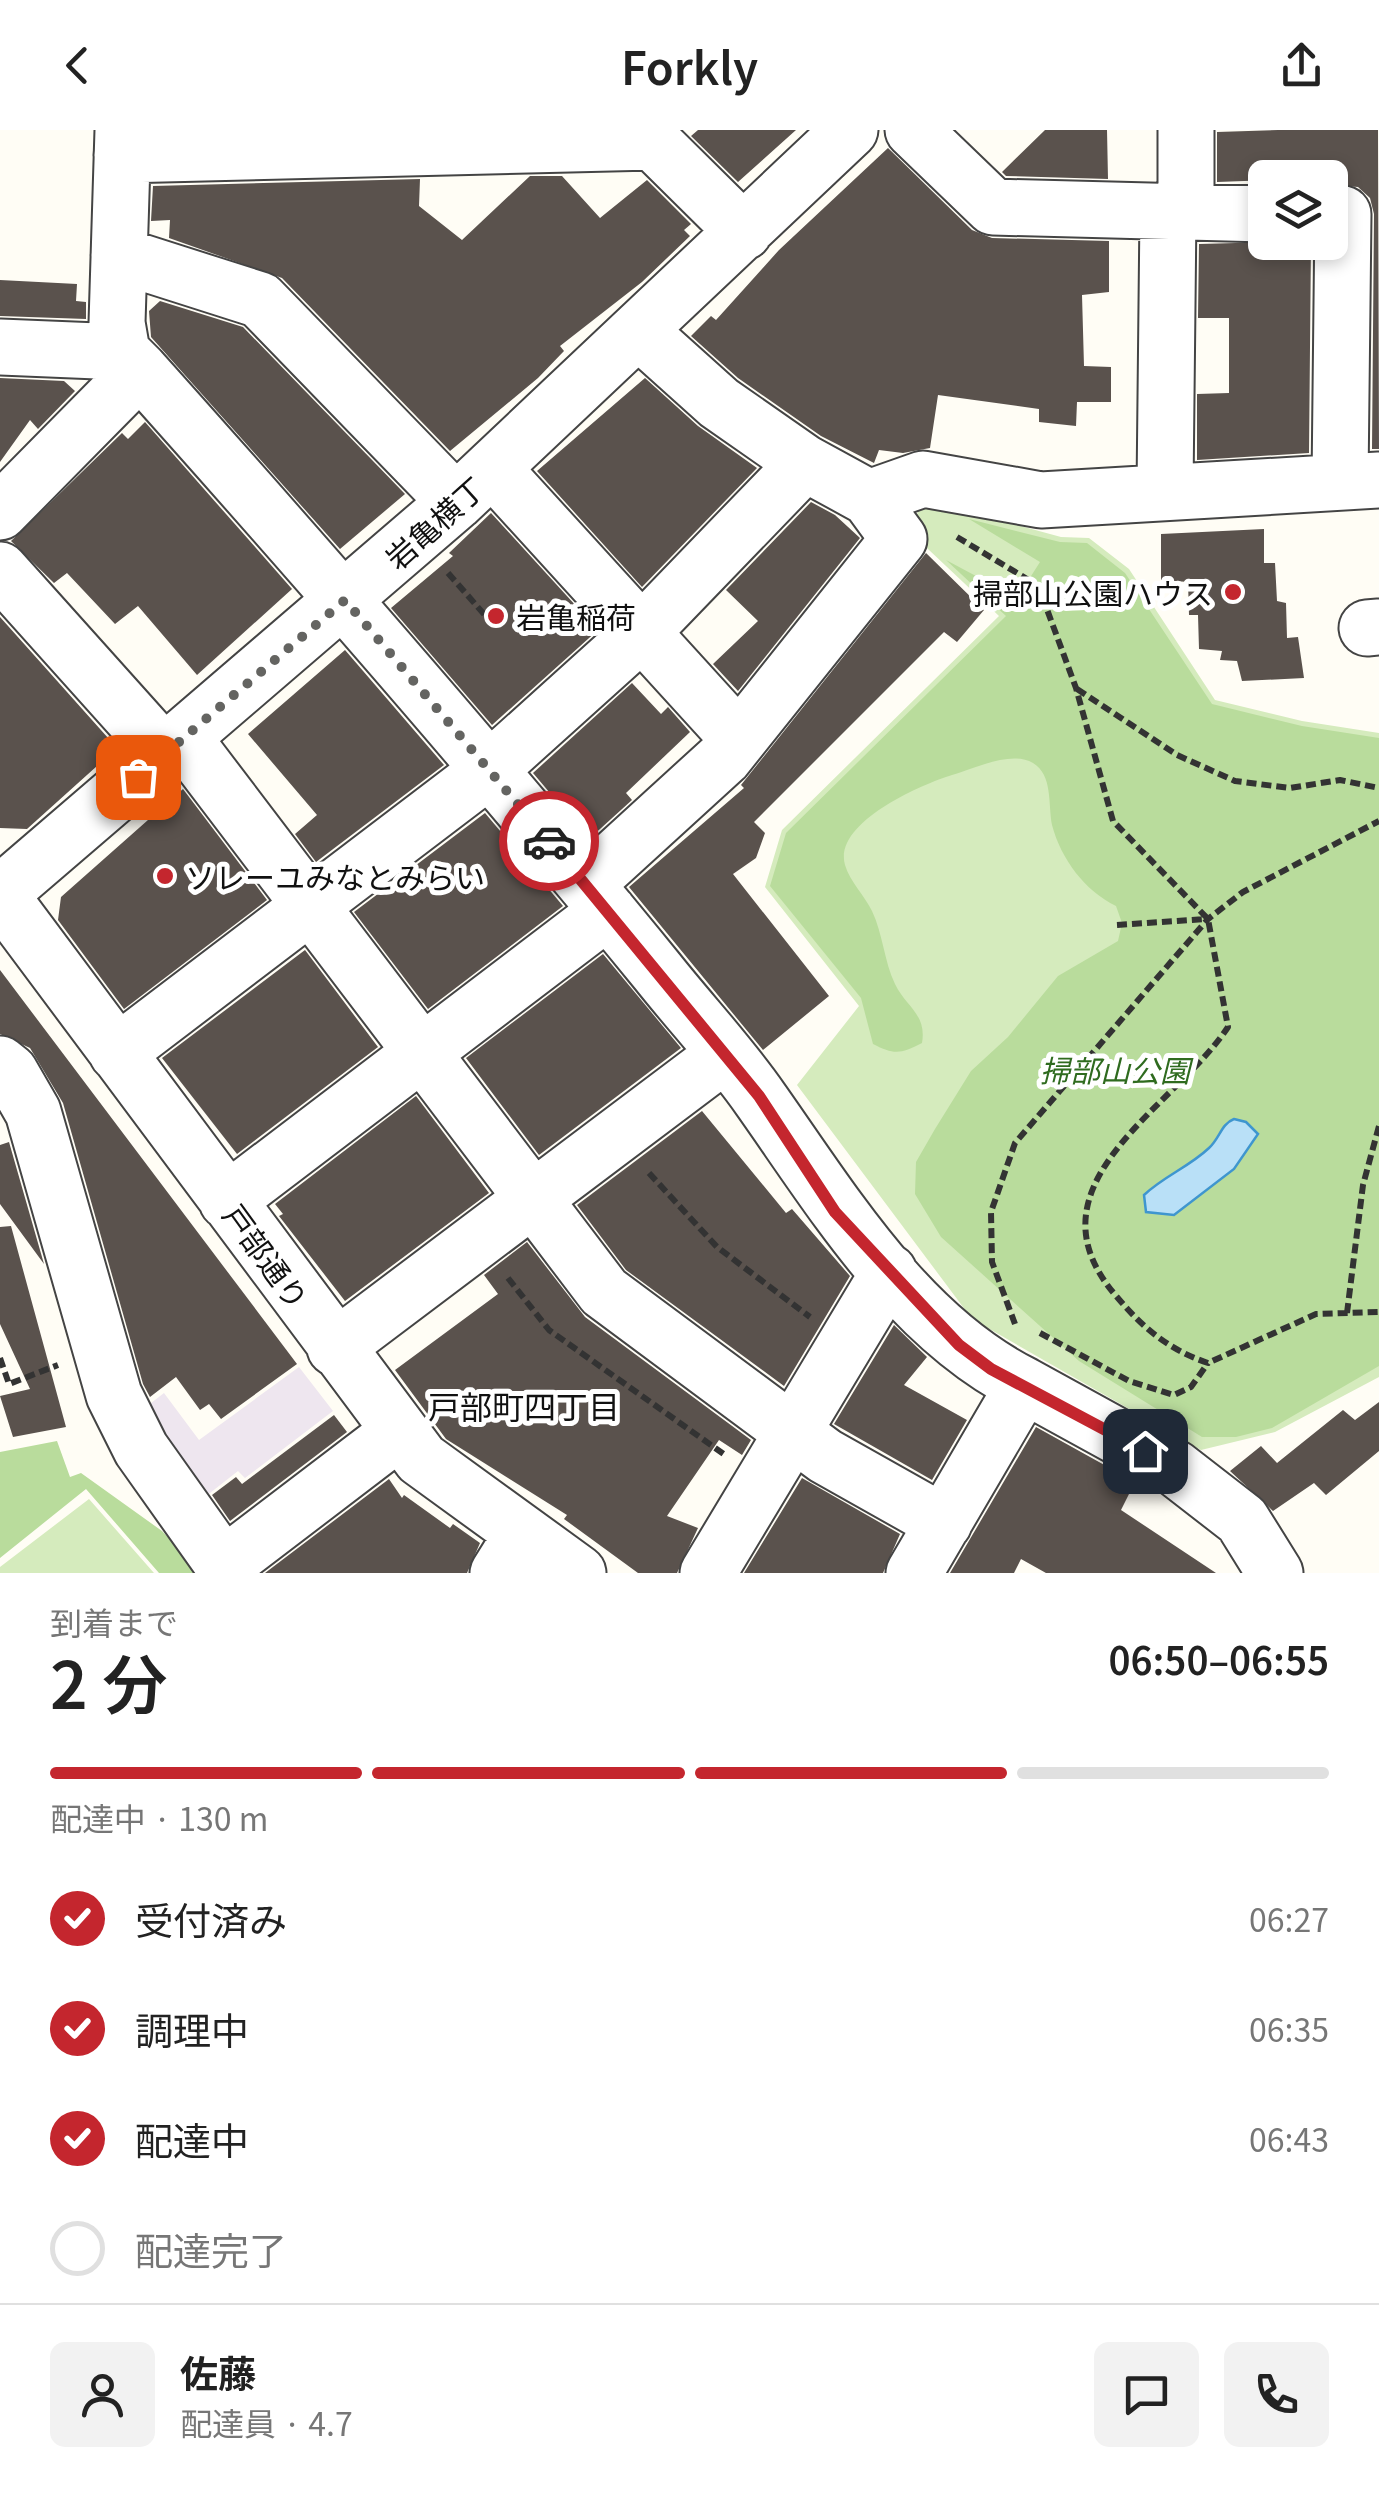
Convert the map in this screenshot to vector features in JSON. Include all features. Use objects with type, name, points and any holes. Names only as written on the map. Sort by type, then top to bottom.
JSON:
[{"type":"street","name":"岩亀横丁","points":[[5,914],[174,746],[474,485],[850,130]]},
{"type":"street","points":[[913,130],[992,207],[1248,214]]},
{"type":"street","points":[[1165,490],[1177,212],[1186,130]]},
{"type":"street","points":[[744,232],[653,142],[123,142],[118,323],[131,361],[345,600],[597,897],[759,1096],[835,1212],[889,1272],[959,1345],[1007,1377],[1175,1468],[1242,1520],[1275,1573]]},
{"type":"street","points":[[640,332],[719,403],[805,464],[886,492],[923,478],[1041,500],[1360,481],[1351,214]]},
{"type":"street","points":[[119,255],[260,300],[640,634],[739,739]]},
{"type":"street","points":[[0,347],[131,361]]},
{"type":"street","points":[[0,512],[131,361]]},
{"type":"street","points":[[117,1053],[489,770],[640,634],[805,464]]},
{"type":"street","points":[[226,1201],[422,1052],[597,897],[724,758],[898,539],[886,492]]},
{"type":"street","points":[[0,570],[174,746],[310,904],[604,1292],[793,1434],[944,1522]]},
{"type":"street","name":"戸部通り","points":[[5,914],[117,1053],[421,1458],[511,1553],[578,1573]]},
{"type":"street","points":[[335,1348],[724,1054]]},
{"type":"street","points":[[0,1064],[10,1072],[33,1112],[114,1395],[141,1449],[226,1569],[400,1432]]},
{"type":"street","points":[[708,1573],[889,1272]]},
{"type":"street","points":[[914,1573],[944,1522],[1007,1377]]},
{"type":"path","points":[[886,492],[916,516],[1027,579],[1045,604],[1076,688],[1113,821],[1208,918],[1228,1027],[1209,1055],[1124,1137],[1097,1172],[1086,1207],[1092,1258],[1106,1285],[1143,1327],[1182,1354],[1208,1363]]},
{"type":"path","points":[[444,568],[490,621]]},
{"type":"path","points":[[1076,688],[1177,755],[1235,781],[1290,788],[1340,780],[1379,788]]},
{"type":"path","points":[[1379,820],[1243,892],[1208,918],[1015,1143],[991,1212],[992,1262],[1005,1304],[1017,1320],[1128,1381],[1174,1395],[1191,1387],[1208,1363],[1316,1314],[1379,1312]]},
{"type":"path","points":[[1117,925],[1208,918]]},
{"type":"path","points":[[1347,1313],[1363,1185],[1379,1126]]},
{"type":"path","points":[[619,1134],[674,1204],[717,1247],[755,1280],[848,1344]]},
{"type":"path","points":[[478,1238],[549,1330],[763,1482]]},
{"type":"path","points":[[1007,1377],[1017,1320]]},
{"type":"path","points":[[0,1358],[9,1384],[101,1348]]},
{"type":"shaded area","points":[[299,1367],[333,1411],[245,1478],[238,1471],[196,1504],[133,1417],[164,1393],[199,1440]]},
{"type":"green space","name":"掃部山公園","points":[[922,499],[1061,537],[1089,538],[1129,569],[1215,700],[1302,721],[1379,733],[1379,1377],[1275,1432],[1201,1450],[972,1319],[797,1085],[859,1006],[765,887],[782,830],[999,616],[911,533]]},
{"type":"green space","name":"掃部山公園","points":[[969,519],[1060,542],[1087,543],[1125,573],[1212,704],[1302,726],[1379,738],[1379,1366],[1272,1428],[1236,1437],[1202,1437],[1079,1361],[941,1237],[915,1194],[916,1162],[971,1071],[1008,1037],[1058,976],[1118,941],[1122,923],[1116,906],[1084,883],[1061,850],[1052,825],[1047,782],[1039,768],[1024,760],[1004,760],[920,787],[865,821],[845,849],[847,871],[872,911],[895,984],[921,1025],[922,1043],[915,1047],[892,1051],[873,1044],[861,998],[770,886],[786,833],[1006,616],[946,560],[1017,598],[1040,562]]},
{"type":"green space","points":[[57,1441],[70,1477],[81,1473],[162,1531],[202,1573],[159,1573],[86,1489],[0,1558],[0,1452]]},
{"type":"green space","points":[[89,1499],[154,1573],[0,1573],[0,1567]]},
{"type":"water","points":[[1234,1119],[1246,1122],[1258,1134],[1234,1169],[1174,1215],[1146,1212],[1144,1195],[1201,1155]]},
{"type":"building","points":[[698,130],[796,130],[738,182],[691,136]]},
{"type":"building","points":[[1045,130],[1107,130],[1108,179],[1006,176],[1002,172]]},
{"type":"building","points":[[1378,130],[1379,449],[1372,449],[1374,214],[1370,198],[1358,187],[1348,186],[1348,160],[1248,160],[1248,181],[1217,182],[1217,132]]},
{"type":"building","points":[[888,148],[972,230],[992,238],[1109,241],[1109,292],[1082,295],[1084,366],[1111,367],[1111,402],[1077,402],[1076,426],[1039,422],[1039,409],[938,395],[930,448],[903,453],[879,450],[874,463],[821,436],[738,378],[691,336],[711,316],[716,320],[779,250]]},
{"type":"building","points":[[530,176],[562,176],[600,218],[647,180],[691,224],[684,230],[690,236],[642,282],[560,346],[564,351],[538,378],[450,451],[282,278],[169,238],[170,220],[151,221],[153,186],[420,179],[419,206],[462,240]]},
{"type":"building","points":[[1248,243],[1248,260],[1311,260],[1309,453],[1197,460],[1197,394],[1229,393],[1229,318],[1198,318],[1199,244]]},
{"type":"building","points":[[0,280],[77,284],[76,301],[86,302],[86,319],[0,316]]},
{"type":"building","points":[[160,301],[243,327],[405,494],[340,549],[151,337],[149,311]]},
{"type":"building","points":[[0,378],[64,381],[75,391],[38,429],[30,420],[0,462]]},
{"type":"building","points":[[645,378],[698,426],[757,468],[642,587],[537,471]]},
{"type":"building","points":[[145,422],[292,589],[197,675],[138,606],[115,624],[67,573],[54,583],[11,541],[122,433],[128,439]]},
{"type":"building","points":[[811,502],[835,515],[860,538],[738,691],[713,664],[758,621],[726,590]]},
{"type":"building","points":[[491,513],[598,630],[492,725],[391,608],[453,556],[449,553]]},
{"type":"building","name":"掃部山公園ハウス","points":[[1264,529],[1264,563],[1275,563],[1277,601],[1286,603],[1287,638],[1298,637],[1304,678],[1242,681],[1237,661],[1220,660],[1222,651],[1199,649],[1198,615],[1189,615],[1188,582],[1161,580],[1161,534]]},
{"type":"building","points":[[926,553],[984,610],[957,642],[944,632],[754,822],[765,833],[756,858],[733,874],[829,996],[763,1050],[629,887],[744,788],[741,785]]},
{"type":"building","points":[[0,617],[117,748],[27,829],[0,828]]},
{"type":"building","points":[[345,650],[444,765],[316,862],[295,834],[317,815],[248,734]]},
{"type":"building","points":[[632,683],[661,714],[668,707],[690,732],[626,793],[632,800],[589,839],[533,773]]},
{"type":"building","name":"ソレーユみなとみらい","points":[[183,789],[267,900],[124,1009],[58,920],[61,897]]},
{"type":"building","points":[[485,813],[563,906],[428,1009],[354,912]]},
{"type":"building","points":[[305,950],[378,1047],[237,1154],[162,1058]]},
{"type":"building","points":[[603,954],[681,1048],[539,1155],[466,1058]]},
{"type":"building","points":[[0,970],[297,1364],[221,1419],[209,1404],[200,1410],[176,1377],[150,1397],[143,1384],[63,1103],[30,1048],[0,1034]]},
{"type":"building","points":[[416,1096],[489,1193],[345,1301],[279,1216],[283,1214],[275,1204]]},
{"type":"building","points":[[702,1111],[786,1213],[792,1209],[850,1276],[784,1386],[626,1270],[577,1205]]},
{"type":"building","points":[[9,1142],[44,1264],[0,1204],[0,1145]]},
{"type":"building","points":[[11,1226],[66,1427],[13,1437],[0,1396],[30,1389],[0,1324],[0,1227]]},
{"type":"building","points":[[527,1242],[585,1317],[751,1440],[742,1455],[719,1440],[667,1516],[698,1528],[677,1573],[638,1573],[564,1519],[567,1515],[446,1439],[395,1370],[498,1294],[484,1275]]},
{"type":"building","points":[[894,1325],[927,1357],[904,1385],[967,1420],[932,1480],[834,1424]]},
{"type":"building","points":[[1379,1402],[1379,1451],[1326,1495],[1314,1483],[1273,1511],[1230,1471],[1261,1446],[1277,1463],[1343,1410],[1355,1420]]},
{"type":"building","points":[[334,1415],[347,1432],[230,1521],[212,1495],[236,1477],[242,1484]]},
{"type":"building","points":[[1036,1427],[1135,1482],[1121,1510],[1216,1573],[1046,1573],[1021,1559],[1014,1573],[950,1573]]},
{"type":"building","points":[[802,1478],[900,1534],[883,1573],[744,1573]]},
{"type":"building","points":[[389,1479],[402,1498],[404,1495],[450,1528],[453,1524],[480,1543],[467,1573],[265,1573]]},
{"type":"way so far","points":[[138,777],[345,600],[549,841]]},
{"type":"place","name":"掃部山公園ハウス","points":[[1233,592]]},
{"type":"place","name":"岩亀稲荷","points":[[496,616]]},
{"type":"place","name":"ソレーユみなとみらい","points":[[165,876]]},
{"type":"district","name":"戸部町四丁目","points":[[524,1405]]},
{"type":"route","points":[[549,841],[759,1096],[835,1212],[959,1345],[991,1369],[1145,1451]]}]
